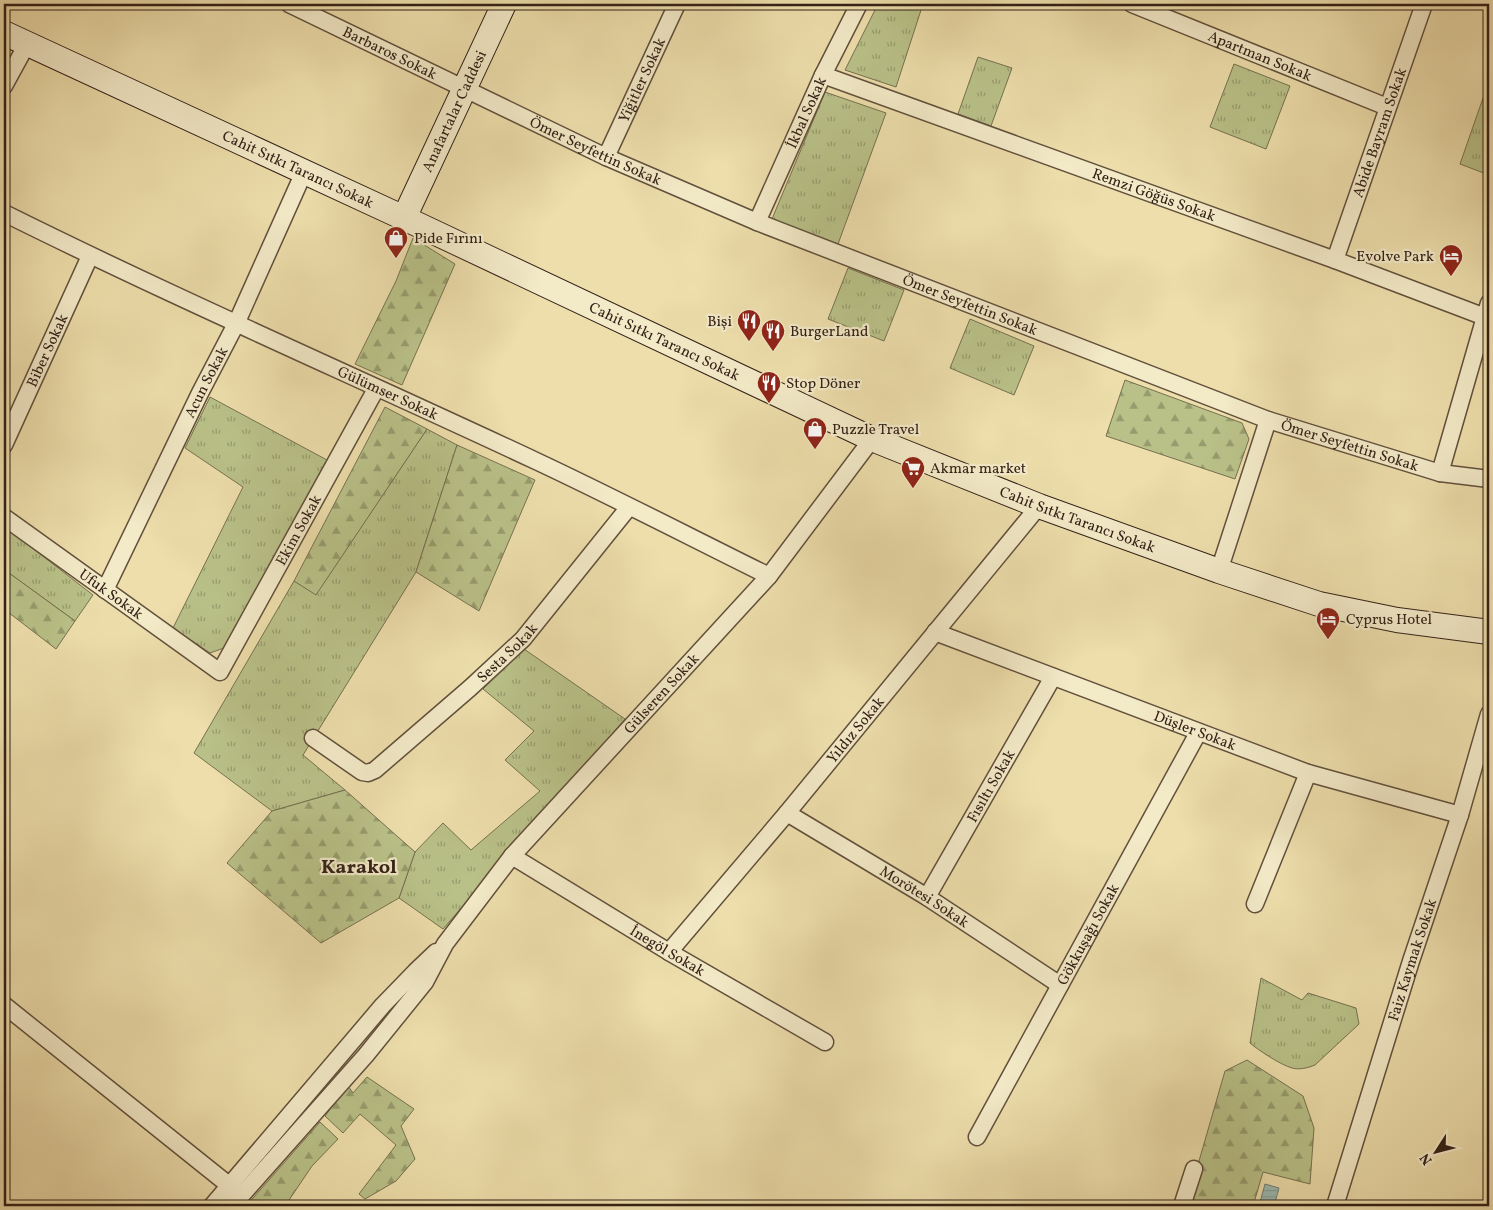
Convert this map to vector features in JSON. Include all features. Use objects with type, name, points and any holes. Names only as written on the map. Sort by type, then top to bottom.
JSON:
[{"type":"street","name":"Barbaros Sokak","points":[[289,4],[464,90]]},
{"type":"street","name":"Anafartalar Caddesi","points":[[404,218],[504,4]]},
{"type":"street","name":"Yiğitler Sokak","points":[[606,157],[677,4]]},
{"type":"street","name":"İkbal Sokak","points":[[757,222],[823,75],[859,4]]},
{"type":"street","name":"Apartman Sokak","points":[[1132,4],[1387,107]]},
{"type":"street","name":"Abide Bayram Sokak","points":[[1335,260],[1424,4]]},
{"type":"street","name":"Cahit Sıtkı Tarancı Sokak","points":[[4,33],[404,218],[872,439],[1039,506],[1219,571],[1319,604],[1397,620],[1489,632]]},
{"type":"street","points":[[4,86],[27,44]]},
{"type":"street","name":"Remzi Göğüs Sokak","points":[[823,75],[1335,260],[1487,310]]},
{"type":"street","name":"Ömer Seyfettin Sokak","points":[[464,90],[606,157],[757,222],[1268,420],[1440,473],[1489,479]]},
{"type":"street","name":"Acun Sokak","points":[[105,590],[236,324],[304,172]]},
{"type":"street","name":"Gülümser Sokak","points":[[4,213],[90,256],[538,462],[770,576]]},
{"type":"street","name":"Biber Sokak","points":[[4,445],[90,256]]},
{"type":"street","points":[[1440,473],[1487,310]]},
{"type":"street","name":"Ekim Sokak","points":[[220,672],[376,389]]},
{"type":"street","points":[[1219,571],[1268,420]]},
{"type":"street","name":"Gülseren Sokak","points":[[445,944],[512,856],[770,576],[872,439]]},
{"type":"street","name":"Yıldız Sokak","points":[[669,952],[787,813],[1039,506]]},
{"type":"street","name":"Sesta Sokak","points":[[313,738],[362,772],[368,773],[375,770],[470,688],[523,639],[629,507]]},
{"type":"street","name":"Ufuk Sokak","points":[[4,517],[220,672]]},
{"type":"street","name":"Düşler Sokak","points":[[935,632],[1308,772],[1460,815]]},
{"type":"street","name":"Fısıltı Sokak","points":[[927,897],[1053,677]]},
{"type":"street","name":"Faiz Kaymak Sokak","points":[[1335,1206],[1408,971],[1460,815],[1489,714]]},
{"type":"street","name":"Gökkuşağı Sokak","points":[[977,1136],[1198,732]]},
{"type":"street","points":[[1255,904],[1308,772]]},
{"type":"street","name":"Morötesi Sokak","points":[[787,813],[927,897],[1060,985]]},
{"type":"street","name":"İnegöl Sokak","points":[[512,856],[669,952],[825,1042]]},
{"type":"street","points":[[212,1206],[383,1005],[445,944]]},
{"type":"street","points":[[232,1206],[372,1048],[425,982],[445,944]]},
{"type":"street","points":[[4,1005],[230,1186]]},
{"type":"street","points":[[1182,1206],[1194,1169]]},
{"type":"green space","points":[[878,4],[916,4],[922,7],[896,87],[845,70]]},
{"type":"green space","points":[[978,57],[1012,68],[991,126],[958,114]]},
{"type":"green space","points":[[1234,64],[1290,86],[1266,149],[1210,127]]},
{"type":"green space","points":[[1489,81],[1489,175],[1460,164]]},
{"type":"green space","points":[[825,92],[886,113],[838,244],[772,219]]},
{"type":"green space","points":[[413,238],[455,264],[402,385],[355,364],[396,281]]},
{"type":"green space","points":[[848,268],[904,290],[884,341],[828,319]]},
{"type":"green space","points":[[970,319],[1034,346],[1014,395],[950,368]]},
{"type":"green space","points":[[1125,380],[1242,423],[1249,439],[1235,479],[1106,436]]},
{"type":"green space","points":[[210,397],[327,460],[224,648],[210,653],[173,628],[243,487],[185,448]]},
{"type":"green space","points":[[385,407],[427,429],[316,595],[294,581]]},
{"type":"green space","points":[[427,429],[457,445],[416,572],[303,755],[345,790],[272,811],[194,753],[294,581],[316,594]]},
{"type":"green space","points":[[457,445],[535,480],[479,611],[416,572]]},
{"type":"green space","points":[[4,526],[93,595],[75,621],[9,573],[4,577]]},
{"type":"green space","points":[[9,573],[75,621],[56,649],[4,609],[4,577]]},
{"type":"green space","points":[[524,649],[625,719],[443,929],[399,898],[415,852],[443,823],[471,850],[540,791],[505,760],[534,731],[483,689]]},
{"type":"green space","points":[[345,790],[415,852],[399,898],[321,943],[227,863],[272,811]]},
{"type":"green space","points":[[1261,978],[1302,1000],[1308,993],[1356,1008],[1359,1024],[1315,1065],[1298,1069],[1282,1064],[1250,1043]]},
{"type":"green space","points":[[1247,1060],[1303,1096],[1314,1128],[1310,1184],[1263,1172],[1253,1206],[1186,1206],[1225,1071]]},
{"type":"green space","points":[[367,1077],[414,1109],[401,1126],[415,1159],[396,1181],[365,1199],[359,1194],[396,1145],[360,1114],[343,1133],[325,1116],[348,1086],[353,1093]]},
{"type":"green space","points":[[320,1122],[338,1139],[312,1166],[285,1206],[246,1206]]},
{"type":"water","points":[[1265,1184],[1279,1188],[1274,1206],[1259,1206]]},
{"type":"place","name":"Pide Fırını","points":[[396,259]]},
{"type":"place","name":"Evolve Park","points":[[1451,277]]},
{"type":"place","name":"Bişi","points":[[749,342]]},
{"type":"place","name":"BurgerLand","points":[[773,352]]},
{"type":"place","name":"Stop Döner","points":[[769,404]]},
{"type":"place","name":"Puzzle Travel","points":[[815,450]]},
{"type":"place","name":"Akmar market","points":[[913,489]]},
{"type":"place","name":"Cyprus Hotel","points":[[1328,640]]},
{"type":"district","name":"Karakol","points":[[359,866]]}]
